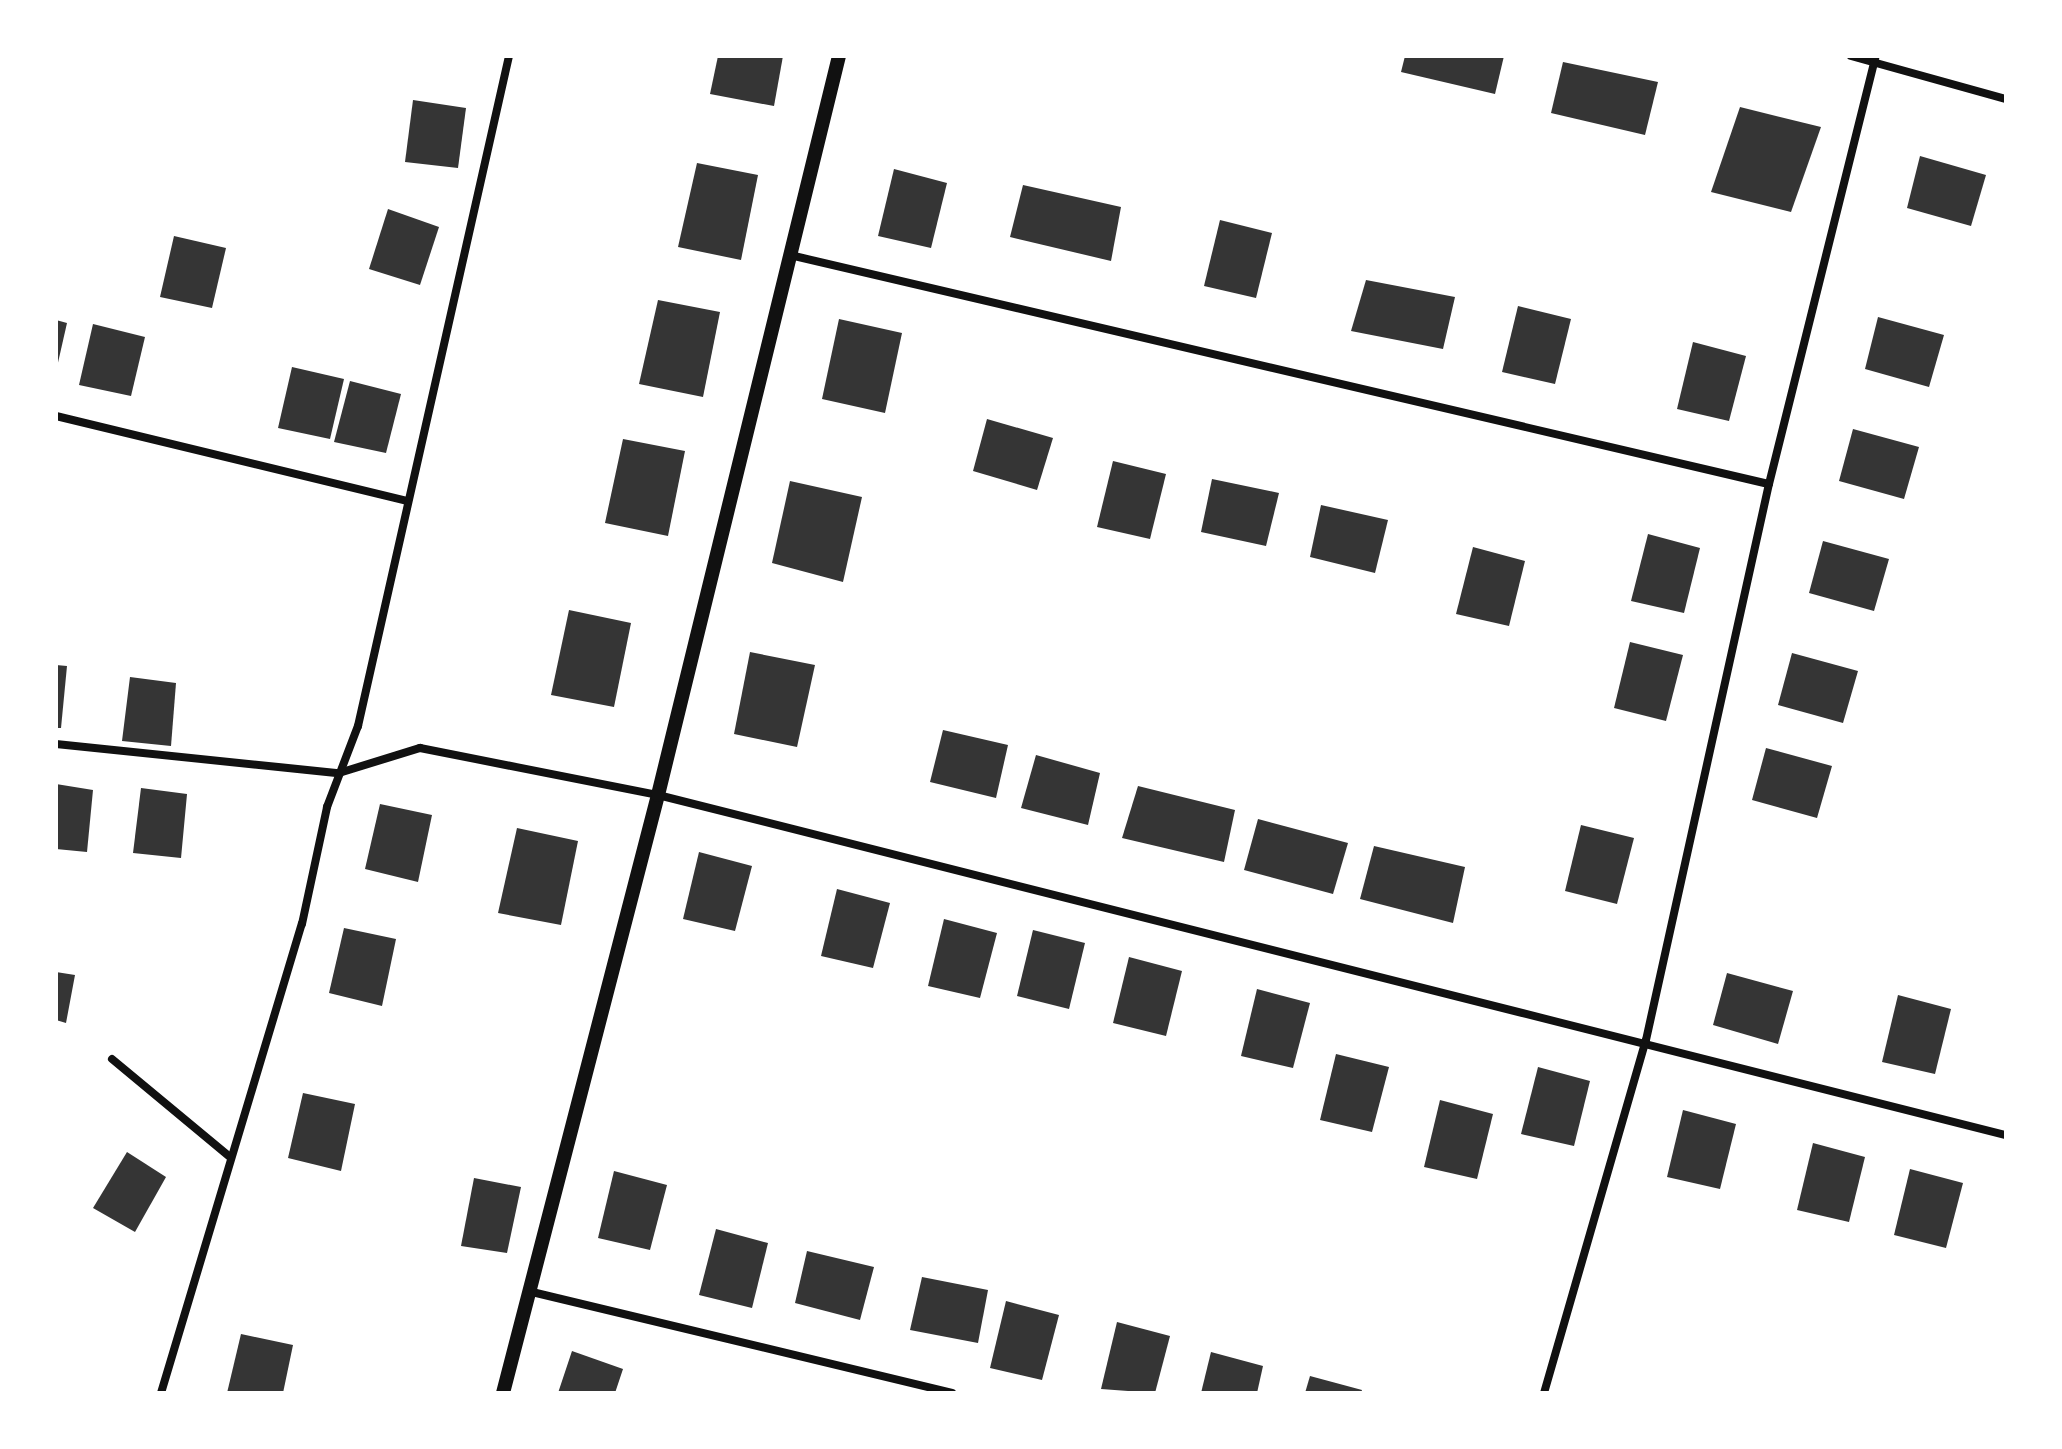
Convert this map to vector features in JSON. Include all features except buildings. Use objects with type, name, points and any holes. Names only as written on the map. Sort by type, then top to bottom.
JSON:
[{"type":"street","points":[[161,1393],[229,1156],[302,924],[339,773],[358,726],[509,56]]},
{"type":"street","points":[[503,1393],[532,1292],[658,795],[839,56]]},
{"type":"street","points":[[1851,56],[1875,59],[2006,99]]},
{"type":"street","points":[[1544,1393],[1646,1040],[1769,484],[1875,59]]},
{"type":"street","points":[[790,255],[1769,484]]},
{"type":"street","points":[[56,416],[408,501]]},
{"type":"street","points":[[56,744],[339,773],[420,748],[658,795],[1646,1040],[2006,1135]]},
{"type":"street","points":[[112,1059],[229,1156]]},
{"type":"street","points":[[532,1292],[952,1393]]}]
